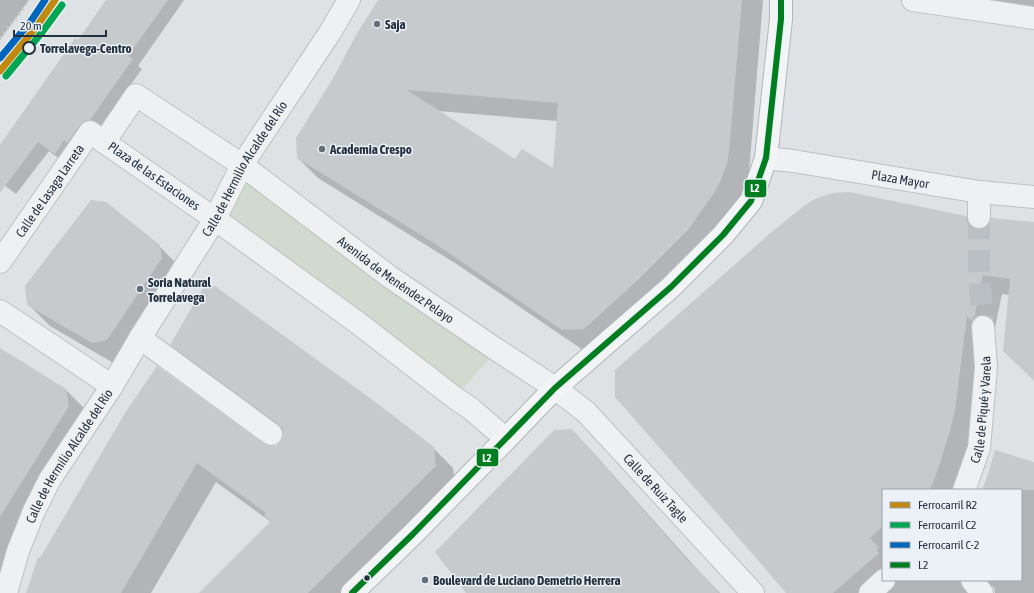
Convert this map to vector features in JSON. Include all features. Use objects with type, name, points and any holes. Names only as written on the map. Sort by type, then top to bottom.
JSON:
[{"type":"highway","points":[[352,593],[413,534],[555,388],[671,287],[723,234],[751,201],[766,158],[781,19],[781,0]]},
{"type":"street","name":"Calle de Hermilio Alcalde del Río","points":[[13,588],[18,552],[34,511],[50,479],[112,386],[140,338],[215,219],[242,165],[329,34],[349,0]]},
{"type":"street","points":[[913,0],[1034,18]]},
{"type":"street","name":"Plaza de las Estaciones","points":[[215,219],[104,142],[136,95],[242,165]]},
{"type":"street","name":"Calle de Lasaga Larreta","points":[[0,262],[90,132],[104,142]]},
{"type":"street","name":"Plaza Mayor","points":[[766,158],[793,161],[979,192],[1034,197]]},
{"type":"street","name":"Avenida de Menéndez Pelayo","points":[[242,165],[390,277],[502,354],[555,388]]},
{"type":"street","points":[[979,192],[979,217]]},
{"type":"street","points":[[215,219],[358,323],[454,398],[470,408],[506,439]]},
{"type":"street","points":[[0,311],[112,386]]},
{"type":"street","name":"Calle de Piqué y Varela","points":[[964,489],[979,448],[986,367],[983,327]]},
{"type":"street","points":[[140,338],[271,434]]},
{"type":"street","name":"Calle de Ruiz Tagle","points":[[555,388],[586,412],[753,593]]},
{"type":"street","points":[[870,593],[883,581]]},
{"type":"street","points":[[973,581],[982,593]]},
{"type":"shaded area","points":[[242,165],[497,350],[455,398],[215,219]]},
{"type":"building","name":"Torrelavega-Centro","points":[[106,0],[168,0],[128,56],[133,59],[90,120],[84,121],[80,125],[67,143],[64,140],[55,154],[38,142],[0,193],[0,145],[75,38],[78,40]]},
{"type":"building","points":[[378,0],[742,0],[727,164],[714,193],[688,230],[639,279],[584,329],[562,330],[437,245],[297,158],[296,138],[332,80],[356,35]],"holes":[[[407,90],[558,103],[553,168],[522,149],[515,159]]]},
{"type":"building","points":[[849,192],[966,216],[968,224],[973,228],[979,229],[986,228],[990,224],[991,218],[1034,222],[1034,381],[1003,351],[1010,279],[983,275],[974,319],[972,321],[967,316],[955,410],[950,431],[939,466],[930,489],[882,489],[882,527],[870,538],[879,548],[876,550],[879,553],[833,593],[786,593],[615,397],[615,370],[774,230],[813,200],[833,193]]},
{"type":"building","points":[[91,200],[106,202],[160,245],[162,258],[107,340],[92,343],[27,305],[25,286]]},
{"type":"building","points":[[215,286],[374,401],[434,447],[436,466],[308,593],[199,593],[271,521],[264,516],[266,513],[197,463],[121,593],[26,593],[38,557],[40,558],[125,413],[157,366],[264,444],[276,446],[281,441],[283,429],[278,424],[170,345],[203,288]]},
{"type":"building","points":[[0,348],[66,389],[69,406],[0,517]]},
{"type":"building","points":[[572,429],[691,564],[695,566],[719,593],[466,593],[435,552],[554,430]]},
{"type":"building","points":[[995,450],[1034,462],[1034,490],[982,489]]},
{"type":"tunnel","points":[[979,217],[979,271],[983,327]]},
{"type":"railway","points":[[0,38],[30,0]]},
{"type":"rail line","name":"C-2","points":[[0,58],[31,21],[45,0]]},
{"type":"rail line","name":"R2","points":[[0,71],[37,26],[55,0]]},
{"type":"rail line","name":"C2","points":[[6,76],[62,5]]},
{"type":"transit line","name":"L2","points":[[352,593],[413,534],[555,388],[671,287],[723,235],[751,201],[766,158],[781,19],[781,0]]},
{"type":"place","name":"Saja","points":[[377,24]]},
{"type":"place","name":"Torrelavega-Centro","points":[[29,48]]},
{"type":"place","name":"Academia Crespo","points":[[322,149]]},
{"type":"place","name":"Soria Natural Torrelavega","points":[[140,289]]},
{"type":"place","name":"Boulevard de Luciano Demetrio Herrera","points":[[425,580]]}]
